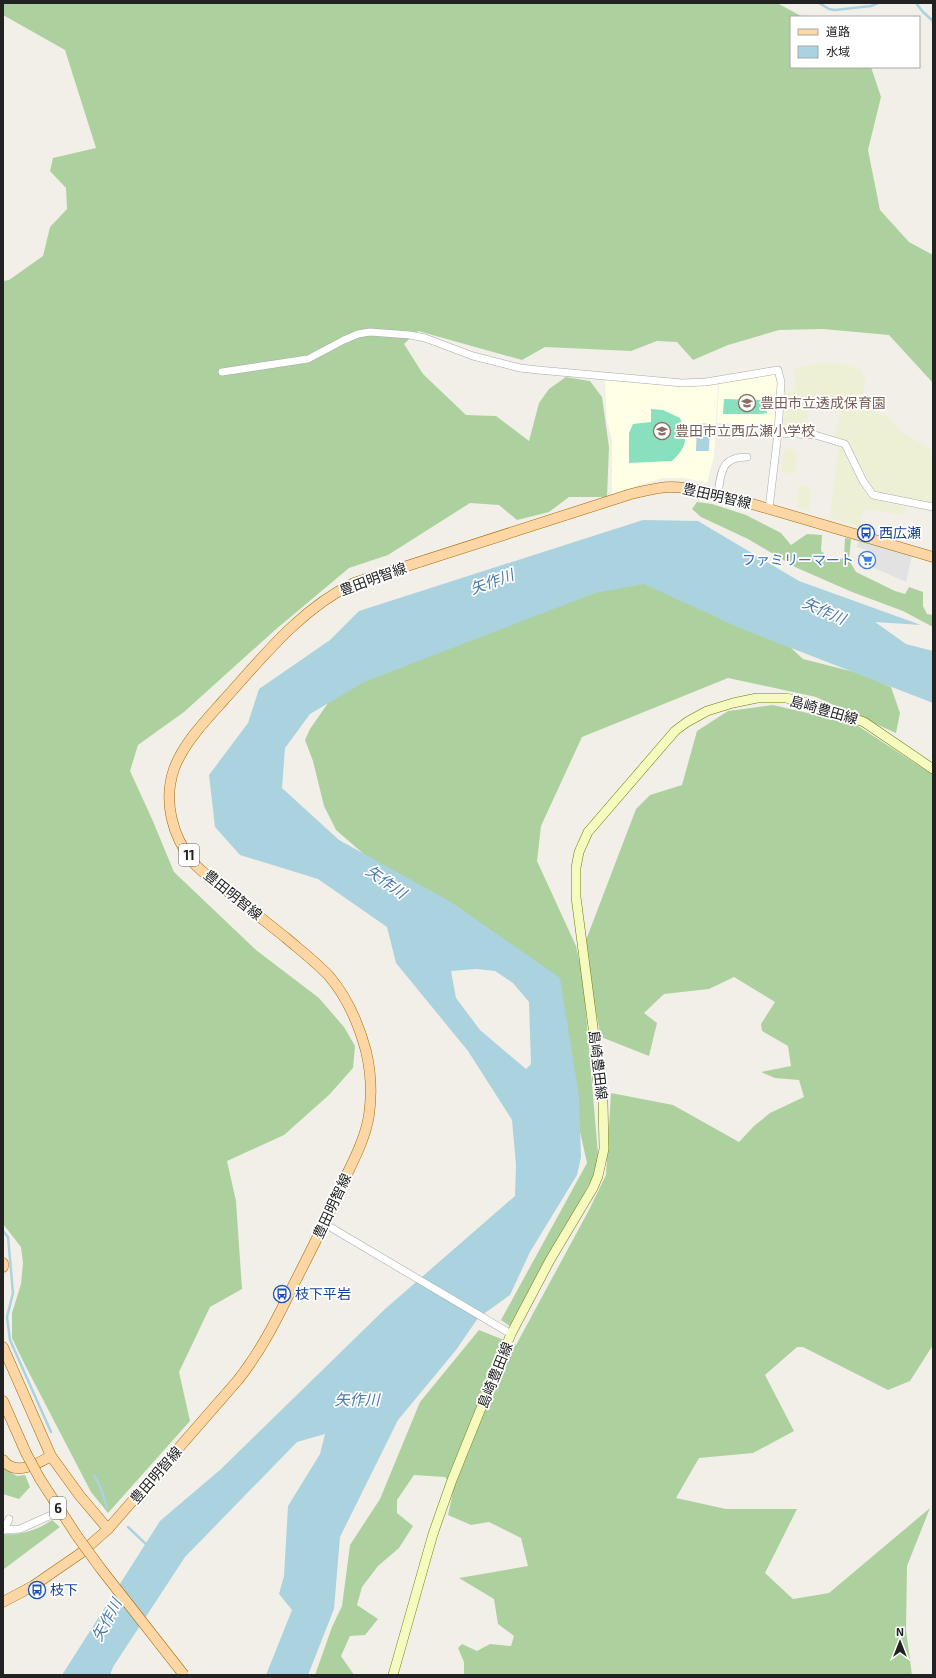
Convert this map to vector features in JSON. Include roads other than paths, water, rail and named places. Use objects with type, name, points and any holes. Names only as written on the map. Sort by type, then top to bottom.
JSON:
[{"type":"main road","name":"豊田明智線","points":[[3,1602],[33,1586],[81,1553],[108,1529],[256,1358],[325,1224],[358,1150],[368,1116],[370,1074],[366,1051],[358,1026],[339,990],[329,976],[310,958],[218,884],[194,862],[175,832],[169,810],[170,788],[175,767],[187,747],[208,718],[246,675],[299,620],[337,591],[369,577],[433,558],[631,494],[669,487],[682,487],[718,494],[933,557]]},
{"type":"main road","name":"島崎豊田線","points":[[393,1675],[433,1534],[508,1332],[593,1188],[598,1176],[604,1149],[603,1102],[598,1084],[594,1035],[576,897],[576,868],[578,857],[588,832],[675,731],[687,722],[707,711],[733,703],[757,698],[786,698],[812,704],[864,722],[933,769]]},
{"type":"main road","points":[[3,1347],[51,1456],[80,1496],[108,1529]]},
{"type":"main road","name":"6","points":[[3,1401],[26,1453],[40,1479],[77,1536],[184,1675]]},
{"type":"main road","points":[[3,1460],[10,1467],[19,1469],[25,1468],[51,1456]]},
{"type":"street","points":[[222,372],[308,359],[344,340],[358,334],[370,332],[410,335],[425,338],[473,356],[520,368],[538,370],[688,382],[706,382],[778,370],[781,382],[778,433],[769,508]]},
{"type":"street","points":[[778,433],[815,435],[845,444],[864,481],[874,495],[933,507]]},
{"type":"street","points":[[718,494],[720,474],[724,464],[731,459],[747,457]]},
{"type":"street","points":[[325,1224],[375,1252],[508,1332]]},
{"type":"street","points":[[3,1530],[20,1529],[49,1516]]},
{"type":"street","points":[[3,1530],[9,1519]]},
{"type":"water","points":[[697,423],[710,424],[709,451],[696,451]]},
{"type":"water","name":"矢作川","points":[[643,520],[698,521],[799,581],[921,625],[875,622],[906,644],[933,651],[933,703],[742,629],[644,584],[595,593],[364,682],[310,714],[285,748],[282,788],[339,840],[451,902],[560,978],[579,1097],[581,1157],[577,1175],[530,1252],[510,1295],[478,1318],[456,1350],[398,1420],[340,1537],[334,1609],[308,1675],[266,1675],[292,1610],[279,1594],[284,1576],[288,1506],[320,1454],[325,1434],[297,1442],[185,1557],[113,1667],[110,1675],[62,1675],[160,1521],[221,1469],[385,1309],[515,1196],[516,1165],[512,1120],[468,1051],[396,963],[387,927],[318,879],[240,855],[215,827],[209,775],[248,723],[259,689],[330,640],[359,611]],"holes":[[[476,969],[495,971],[513,983],[529,1002],[531,1064],[526,1069],[480,1030],[456,998],[451,971]]]},
{"type":"waterway","points":[[819,3],[829,9],[835,10],[871,6],[878,3]]},
{"type":"waterway","points":[[916,3],[933,21]]},
{"type":"waterway","points":[[3,1231],[8,1237],[13,1293],[7,1317],[10,1340],[51,1432]]},
{"type":"waterway","points":[[94,1476],[100,1487],[107,1507]]},
{"type":"waterway","points":[[128,1527],[148,1546]]},
{"type":"place","name":"豊田市立透成保育園","points":[[747,403]]},
{"type":"place","name":"豊田市立西広瀬小学校","points":[[662,431]]},
{"type":"place","name":"西広瀬","points":[[866,533]]},
{"type":"place","name":"ファミリーマート","points":[[867,560]]},
{"type":"place","name":"枝下平岩","points":[[282,1294]]},
{"type":"place","name":"枝下","points":[[37,1590]]}]
